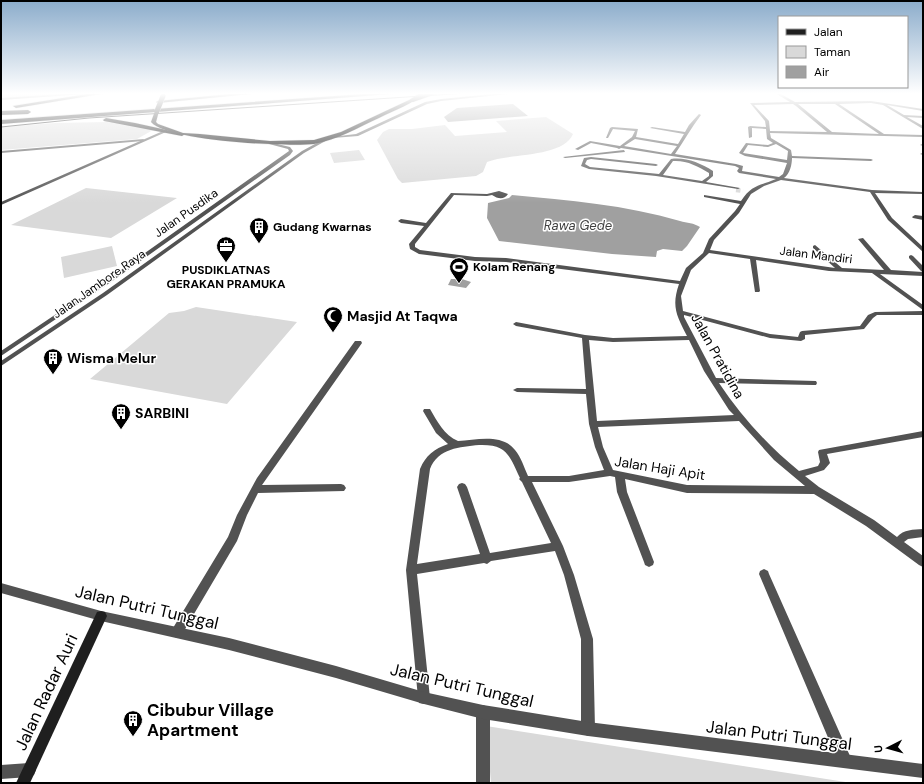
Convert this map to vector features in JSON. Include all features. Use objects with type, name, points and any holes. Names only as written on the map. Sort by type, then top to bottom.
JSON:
[{"type":"highway","points":[[156,130],[182,134]]},
{"type":"highway","name":"Jalan Pusdika","points":[[169,130],[182,134],[270,143]]},
{"type":"highway","name":"Jalan Jambore Raya","points":[[270,143],[302,142],[330,138],[351,130]]},
{"type":"main road","name":"Jalan Radar Auri","points":[[23,783],[101,616]]},
{"type":"street","points":[[330,138],[358,135],[370,130]]},
{"type":"street","points":[[607,137],[611,130]]},
{"type":"street","points":[[620,148],[634,138],[637,130]]},
{"type":"street","points":[[663,130],[687,133]]},
{"type":"street","points":[[673,154],[688,130]]},
{"type":"street","points":[[750,130],[750,137]]},
{"type":"street","points":[[781,179],[787,172],[790,159],[789,149],[769,139],[769,130],[831,134],[923,136]]},
{"type":"street","points":[[826,130],[831,134]]},
{"type":"street","points":[[875,130],[883,135]]},
{"type":"street","points":[[1,204],[164,132]]},
{"type":"street","name":"Jalan Jambore Raya","points":[[1,364],[118,285],[303,152],[330,138]]},
{"type":"street","points":[[634,138],[680,145]]},
{"type":"street","points":[[1,153],[143,140]]},
{"type":"street","points":[[577,149],[591,141],[630,150]]},
{"type":"street","points":[[1,153],[137,143]]},
{"type":"street","name":"Jalan Pusdika","points":[[1,354],[106,284],[289,154],[291,151],[289,148],[270,143]]},
{"type":"street","points":[[774,144],[768,146],[747,144],[741,153],[745,155],[790,159],[871,160]]},
{"type":"street","points":[[565,157],[630,150],[650,150],[736,165],[741,167],[739,171],[741,172],[781,179],[872,191],[923,193]]},
{"type":"street","points":[[657,157],[656,165],[658,175]]},
{"type":"street","points":[[656,165],[591,158],[585,159],[583,165],[589,168],[658,175],[737,189]]},
{"type":"street","points":[[658,175],[672,160],[681,160],[706,168],[711,172],[710,176],[703,182]]},
{"type":"street","name":"Jalan Pratidina","points":[[781,179],[748,190],[743,203],[711,240],[708,251],[688,269],[678,296],[680,312],[690,338],[732,408],[777,458],[816,490],[898,542],[923,562]]},
{"type":"street","points":[[872,191],[890,219],[923,250]]},
{"type":"street","points":[[494,194],[453,194],[411,246],[415,251],[475,259],[506,260],[682,283]]},
{"type":"street","points":[[706,196],[743,203]]},
{"type":"street","points":[[915,217],[923,218]]},
{"type":"street","points":[[401,221],[428,226]]},
{"type":"street","points":[[861,239],[890,273]]},
{"type":"street","points":[[814,247],[842,270]]},
{"type":"street","name":"Jalan Mandiri","points":[[708,251],[842,270],[923,274]]},
{"type":"street","points":[[911,257],[923,270]]},
{"type":"street","points":[[753,258],[757,291]]},
{"type":"street","points":[[874,272],[923,308]]},
{"type":"street","points":[[106,284],[118,285]]},
{"type":"street","points":[[93,292],[105,294]]},
{"type":"street","points":[[680,312],[770,336],[795,339],[801,339],[802,333],[862,328],[872,315],[882,312],[900,314],[923,313]]},
{"type":"street","points":[[516,324],[586,337],[624,340],[690,338]]},
{"type":"street","points":[[586,337],[593,424],[599,447],[622,492],[649,562]]},
{"type":"street","points":[[177,632],[234,538],[255,489],[358,343]]},
{"type":"street","points":[[715,380],[813,383]]},
{"type":"street","points":[[517,390],[591,392]]},
{"type":"street","points":[[426,411],[444,437],[457,444]]},
{"type":"street","points":[[593,424],[741,418]]},
{"type":"street","points":[[797,475],[821,468],[825,463],[822,452],[923,434]]},
{"type":"street","points":[[424,698],[411,570],[425,469],[428,458],[435,453],[457,444],[489,442],[503,445],[512,452],[558,546],[569,575],[587,639],[588,729]]},
{"type":"street","name":"Jalan Haji Apit","points":[[524,479],[569,478],[614,474],[663,486],[687,489],[816,490]]},
{"type":"street","points":[[462,487],[487,559]]},
{"type":"street","points":[[255,489],[340,488]]},
{"type":"street","points":[[898,542],[904,535],[923,533]]},
{"type":"street","points":[[411,570],[487,559],[558,546]]},
{"type":"street","points":[[764,574],[845,761]]},
{"type":"street","name":"Jalan Putri Tunggal","points":[[1,588],[101,616],[177,632],[336,672],[424,698],[483,712],[588,729],[923,771]]},
{"type":"street","points":[[483,712],[483,783]]},
{"type":"street","points":[[1,772],[28,770]]},
{"type":"green space","points":[[1,130],[153,130],[137,139],[1,150]]},
{"type":"green space","points":[[388,130],[449,130],[455,136],[507,132],[505,130],[566,130],[573,134],[567,142],[547,151],[487,162],[483,172],[476,176],[402,183],[398,179],[377,140],[383,132]]},
{"type":"green space","points":[[359,150],[365,160],[334,163],[330,153]]},
{"type":"green space","points":[[86,188],[177,198],[111,238],[11,225]]},
{"type":"green space","points":[[112,246],[117,266],[64,278],[61,257]]},
{"type":"green space","points":[[196,307],[297,322],[227,404],[90,379],[169,313],[184,311]]},
{"type":"green space","points":[[486,726],[852,783],[491,783]]},
{"type":"water","name":"Rawa Gede","points":[[512,195],[576,201],[618,207],[660,215],[700,227],[682,251],[663,249],[657,251],[656,257],[612,254],[499,241],[487,218],[488,203],[509,198]]},
{"type":"water","name":"Kolam Renang","points":[[451,279],[462,279],[471,282],[466,288],[448,285]]},
{"type":"tunnel","points":[[736,190],[743,191]]},
{"type":"place","name":"Gudang Kwarnas","points":[[259,244]]},
{"type":"place","name":"PUSDIKLATNAS GERAKAN PRAMUKA","points":[[226,263]]},
{"type":"place","name":"Kolam Renang","points":[[459,284]]},
{"type":"place","name":"Masjid At Taqwa","points":[[333,333]]},
{"type":"place","name":"Wisma Melur","points":[[53,375]]},
{"type":"place","name":"SARBINI","points":[[121,430]]},
{"type":"place","name":"Cibubur Village Apartment","points":[[133,737]]}]
